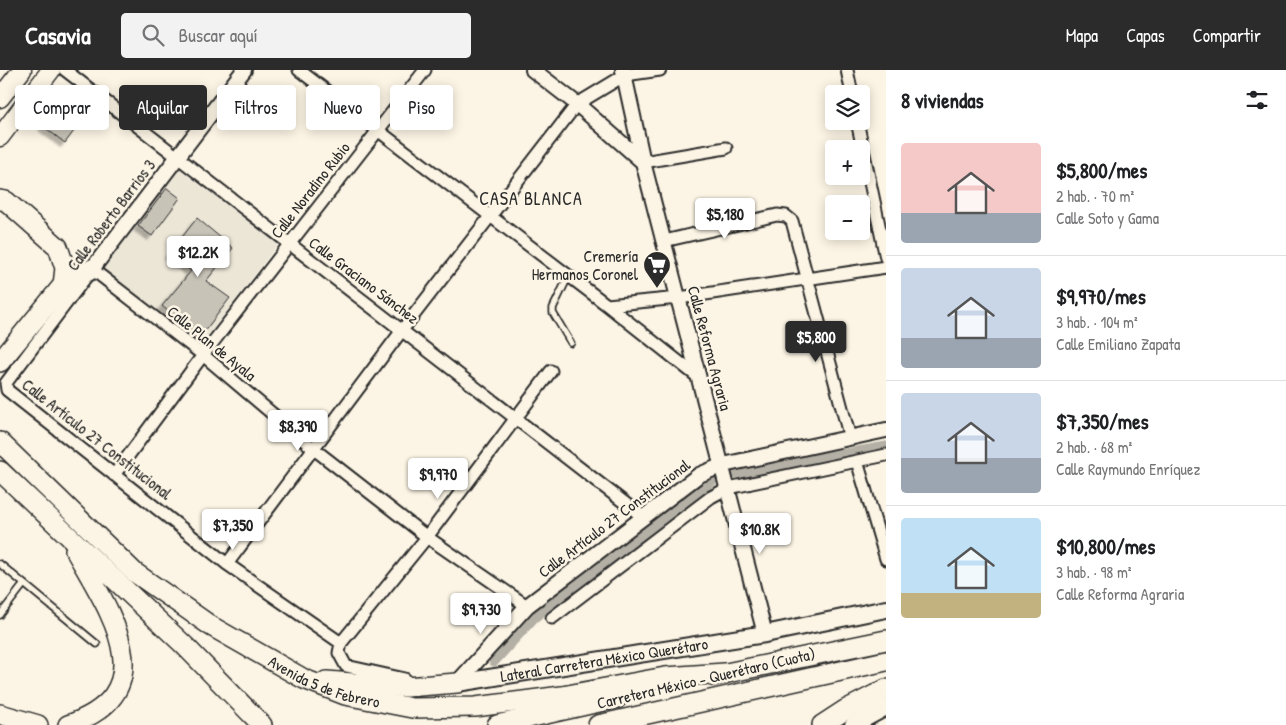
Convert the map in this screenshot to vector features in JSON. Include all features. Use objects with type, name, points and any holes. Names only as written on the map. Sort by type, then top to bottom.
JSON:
[{"type":"highway","points":[[0,200],[6,201],[58,246],[64,263],[64,285]]},
{"type":"highway","points":[[0,362],[64,285],[92,269]]},
{"type":"highway","name":"Avenida 5 de Febrero","points":[[0,442],[134,572],[211,626],[304,679],[346,695],[412,708],[475,707],[562,696],[665,677],[725,672]]},
{"type":"highway","points":[[0,472],[185,646],[262,725]]},
{"type":"highway","points":[[66,534],[117,627],[124,656],[122,680],[108,703],[90,718],[68,725]]},
{"type":"highway","name":"Carretera México - Querétaro (Cuota)","points":[[497,725],[725,672],[886,640]]},
{"type":"highway","name":"Carretera México - Querétaro (Cuota)","points":[[598,725],[886,661]]},
{"type":"highway","points":[[304,679],[406,687],[457,683]]},
{"type":"highway","points":[[822,725],[845,710],[886,689]]},
{"type":"highway","points":[[0,714],[38,725]]},
{"type":"highway","points":[[0,723],[4,725]]},
{"type":"main road","points":[[0,137],[51,70]]},
{"type":"main road","points":[[0,98],[11,82]]},
{"type":"main road","name":"Lateral Carretera México Querétaro","points":[[457,683],[765,634],[886,609]]},
{"type":"main road","points":[[853,725],[886,707]]},
{"type":"street","name":"Calle Graciano Sánchez","points":[[65,70],[289,244],[403,329],[643,517]]},
{"type":"street","name":"Calle Roberto Barrios 3","points":[[6,383],[244,70]]},
{"type":"street","points":[[300,70],[377,131],[569,275],[698,377]]},
{"type":"street","name":"Calle Noradino Rubio","points":[[114,475],[202,355],[425,70]]},
{"type":"street","points":[[533,70],[578,104],[643,162],[726,148]]},
{"type":"street","points":[[227,564],[403,329],[578,104],[624,73],[660,70]]},
{"type":"street","points":[[847,70],[850,85]]},
{"type":"street","name":"Calle Reforma Agraria","points":[[624,73],[643,162],[698,377],[723,464],[765,634]]},
{"type":"street","points":[[859,130],[886,258]]},
{"type":"street","points":[[664,240],[778,215],[786,216],[792,220],[850,438]]},
{"type":"street","points":[[607,305],[679,298],[886,267]]},
{"type":"street","name":"Calle Plan de Ayala","points":[[92,269],[202,355],[314,449],[427,537],[527,606]]},
{"type":"street","points":[[340,643],[427,537],[551,371]]},
{"type":"street","name":"Calle Artículo 27 Constitucional","points":[[6,383],[7,390],[227,564],[340,643]]},
{"type":"street","name":"Calle Artículo 27 Constitucional","points":[[457,683],[527,606],[699,475],[723,464],[886,430]]},
{"type":"street","points":[[552,618],[711,498],[728,488],[886,455]]},
{"type":"street","points":[[857,461],[886,559]]},
{"type":"street","name":"Lateral Carretera México Querétaro","points":[[340,643],[340,658],[350,669],[406,679],[457,683]]},
{"type":"lane","points":[[569,275],[553,308],[553,313],[572,343]]},
{"type":"lane","points":[[0,564],[97,644]]},
{"type":"lane","points":[[0,614],[24,584]]},
{"type":"shaded area","points":[[177,167],[278,244],[200,347],[98,270]]},
{"type":"building","points":[[48,130],[75,130],[65,143]]},
{"type":"building","points":[[167,188],[180,198],[152,236],[138,226]]},
{"type":"building","points":[[197,218],[233,248],[206,281],[230,298],[200,337],[162,306],[191,271],[169,254]]},
{"type":"waterway","points":[[735,473],[886,447]]},
{"type":"waterway","points":[[494,661],[533,618],[713,480]]},
{"type":"place","name":"Cremería Hermanos Coronel","points":[[657,289]]},
{"type":"district","name":"CASA BLANCA","points":[[531,198]]}]
